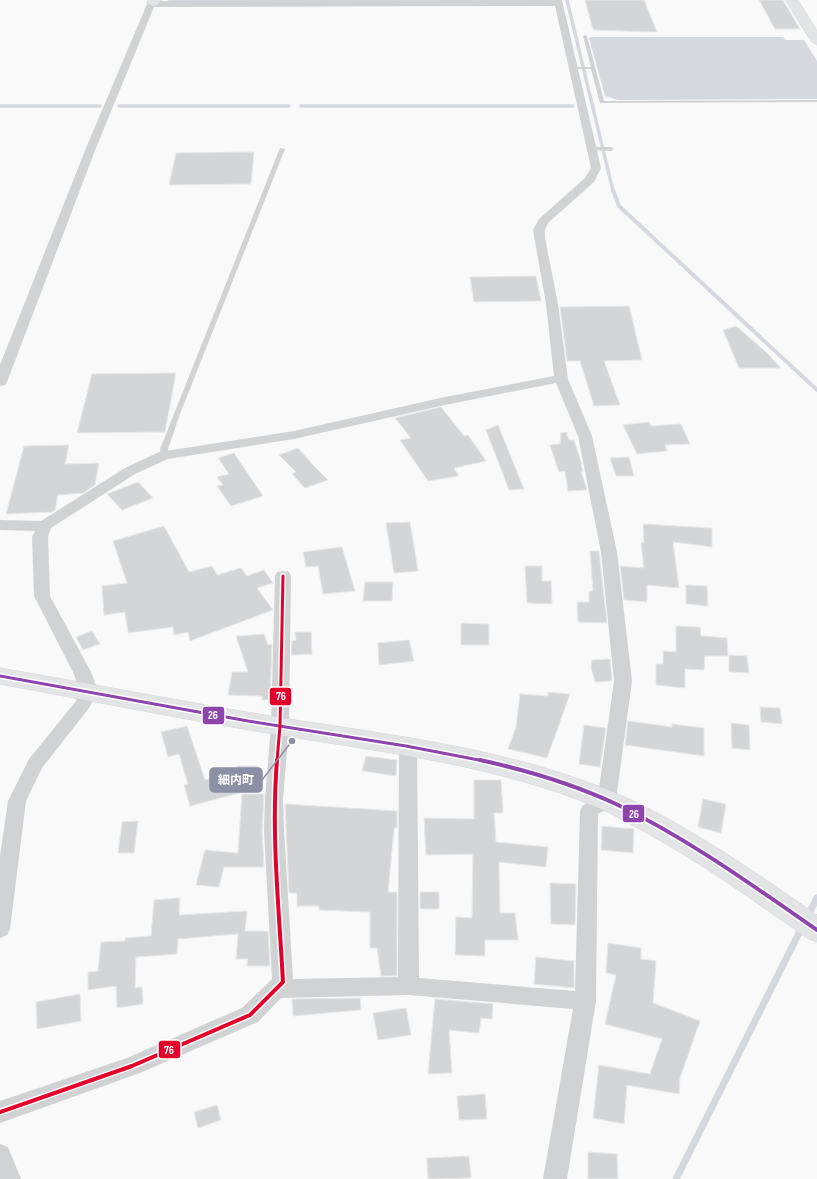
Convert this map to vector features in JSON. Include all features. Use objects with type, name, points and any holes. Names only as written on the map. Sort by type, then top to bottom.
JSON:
[{"type":"main road","points":[[792,0],[817,41]]},
{"type":"main road","points":[[802,0],[817,26]]},
{"type":"main road","points":[[0,676],[280,726],[408,746],[498,765],[556,781],[607,800],[711,857],[817,930]]},
{"type":"street","points":[[0,382],[3,369],[92,148],[150,6],[154,2],[558,2],[585,68],[602,149],[596,168],[590,180],[543,221],[539,230],[539,238],[552,304],[561,380],[585,436],[609,552],[623,681],[607,800],[590,811],[585,1000],[555,1179]]},
{"type":"street","points":[[0,525],[44,526],[130,471],[164,455],[294,434],[483,392],[550,380],[561,380]]},
{"type":"street","points":[[0,929],[17,801],[35,764],[83,704],[89,691],[82,672],[42,596],[40,537],[44,526]]},
{"type":"street","points":[[0,1112],[132,1066],[250,1015],[283,982],[274,830],[274,799],[280,726],[283,576]]},
{"type":"street","points":[[408,746],[409,986]]},
{"type":"street","points":[[276,989],[409,986],[585,1000]]},
{"type":"street","points":[[0,1155],[9,1179]]},
{"type":"lane","points":[[585,36],[585,68],[602,102],[817,101]]},
{"type":"lane","points":[[164,455],[164,449],[177,414],[282,149]]},
{"type":"shaded area","points":[[167,0],[551,0],[545,2],[172,2]]},
{"type":"shaded area","points":[[783,37],[785,40],[804,40],[817,61],[817,99],[618,100],[605,96],[589,38]]},
{"type":"building","points":[[585,0],[644,0],[657,32],[593,30]]},
{"type":"building","points":[[759,0],[783,0],[800,29],[775,29]]},
{"type":"building","points":[[254,152],[251,184],[169,185],[176,153]]},
{"type":"building","points":[[536,276],[541,301],[474,302],[470,277]]},
{"type":"building","points":[[629,306],[642,360],[604,361],[620,405],[594,406],[580,361],[567,361],[560,307]]},
{"type":"building","points":[[736,326],[766,352],[781,368],[739,368],[723,330]]},
{"type":"building","points":[[176,373],[165,432],[77,433],[92,374]]},
{"type":"building","points":[[441,407],[464,436],[468,435],[486,461],[454,468],[459,476],[428,481],[400,440],[411,438],[395,418]]},
{"type":"building","points":[[649,422],[651,426],[681,424],[690,444],[665,445],[667,451],[637,454],[623,425]]},
{"type":"building","points":[[498,425],[524,489],[509,490],[486,430]]},
{"type":"building","points":[[566,432],[569,440],[574,440],[582,465],[583,471],[581,471],[587,490],[568,491],[565,471],[559,472],[550,445],[560,444],[561,433]]},
{"type":"building","points":[[69,445],[65,464],[99,463],[95,485],[83,493],[58,495],[55,510],[52,512],[6,514],[24,446]]},
{"type":"building","points":[[298,448],[328,480],[305,488],[292,474],[296,472],[279,455]]},
{"type":"building","points":[[234,453],[263,496],[231,506],[217,486],[223,485],[217,477],[229,474],[218,458]]},
{"type":"building","points":[[629,457],[634,476],[616,476],[610,458]]},
{"type":"building","points":[[138,482],[153,498],[122,510],[107,494]]},
{"type":"building","points":[[410,522],[418,571],[394,573],[386,523]]},
{"type":"building","points":[[643,524],[712,528],[712,547],[673,542],[679,588],[647,585],[647,602],[624,600],[620,566],[644,568],[641,543],[644,543]]},
{"type":"building","points":[[164,526],[189,572],[212,566],[217,575],[241,568],[247,576],[264,570],[273,583],[257,588],[273,610],[190,641],[188,632],[174,635],[173,627],[128,633],[125,612],[104,615],[102,586],[127,583],[113,541]]},
{"type":"building","points":[[342,547],[355,591],[323,594],[318,566],[306,567],[303,552]]},
{"type":"building","points":[[590,551],[599,551],[607,623],[578,622],[577,602],[589,602],[589,591],[593,591]]},
{"type":"building","points":[[525,566],[542,566],[542,581],[551,581],[552,604],[527,603]]},
{"type":"building","points":[[365,582],[393,582],[392,601],[363,601]]},
{"type":"building","points":[[686,585],[707,586],[708,606],[686,604]]},
{"type":"building","points":[[461,623],[489,624],[489,645],[461,645]]},
{"type":"building","points":[[676,626],[700,627],[701,636],[727,638],[728,656],[705,656],[704,670],[685,669],[685,688],[656,685],[656,664],[663,664],[663,651],[676,652]]},
{"type":"building","points":[[92,631],[100,644],[83,650],[76,637]]},
{"type":"building","points":[[295,632],[311,632],[312,654],[291,655],[292,641],[296,640]]},
{"type":"building","points":[[264,634],[268,645],[272,644],[270,700],[262,700],[262,696],[228,695],[232,672],[248,672],[236,636]]},
{"type":"building","points":[[409,640],[414,661],[379,665],[378,643]]},
{"type":"building","points":[[729,655],[747,656],[749,673],[729,672]]},
{"type":"building","points":[[610,659],[612,681],[595,682],[591,668],[592,660]]},
{"type":"building","points":[[548,692],[570,694],[547,758],[508,749],[516,727],[520,694],[548,696]]},
{"type":"building","points":[[760,707],[780,708],[782,724],[761,722]]},
{"type":"building","points":[[628,721],[672,727],[672,724],[704,728],[704,756],[625,745]]},
{"type":"building","points":[[731,723],[749,725],[750,750],[732,748]]},
{"type":"building","points":[[584,725],[606,728],[600,767],[579,764]]},
{"type":"building","points":[[187,726],[205,780],[236,772],[237,766],[257,766],[255,789],[190,806],[184,785],[188,784],[179,754],[168,757],[161,732]]},
{"type":"building","points":[[366,756],[397,760],[396,776],[362,771]]},
{"type":"building","points":[[474,780],[501,780],[503,813],[494,813],[496,842],[548,847],[546,867],[499,862],[500,913],[515,913],[518,940],[485,940],[485,956],[455,955],[456,917],[472,918],[473,854],[426,855],[424,818],[474,819]]},
{"type":"building","points":[[242,794],[264,794],[262,830],[264,867],[224,867],[219,887],[196,885],[205,850],[238,853]]},
{"type":"building","points":[[703,799],[726,804],[721,833],[698,827]]},
{"type":"building","points":[[285,804],[397,811],[397,828],[394,828],[388,892],[397,892],[397,976],[381,976],[377,948],[370,948],[370,912],[319,910],[319,906],[297,906],[297,893],[289,893]]},
{"type":"building","points":[[138,821],[134,853],[118,853],[122,822]]},
{"type":"building","points":[[602,826],[634,829],[633,853],[601,850]]},
{"type":"building","points":[[550,883],[576,884],[575,925],[551,924]]},
{"type":"building","points":[[420,892],[439,892],[439,909],[420,909]]},
{"type":"building","points":[[180,898],[179,915],[247,911],[245,931],[268,931],[270,966],[247,966],[248,959],[236,959],[238,934],[178,939],[177,954],[136,957],[135,988],[142,987],[143,1004],[117,1008],[116,986],[88,990],[88,972],[98,971],[101,942],[125,941],[125,938],[151,936],[154,900]]},
{"type":"building","points":[[608,943],[641,948],[641,959],[656,961],[653,1003],[700,1021],[680,1078],[679,1094],[627,1085],[624,1124],[593,1118],[599,1065],[650,1074],[662,1039],[605,1024],[616,975],[606,973]]},
{"type":"building","points":[[536,957],[574,961],[574,988],[534,984]]},
{"type":"building","points":[[80,994],[81,1021],[37,1029],[36,1002]]},
{"type":"building","points":[[360,998],[361,1010],[293,1016],[292,999]]},
{"type":"building","points":[[435,999],[493,1004],[492,1019],[481,1018],[479,1033],[449,1030],[452,1073],[428,1074]]},
{"type":"building","points":[[406,1008],[411,1035],[378,1040],[373,1013]]},
{"type":"building","points":[[485,1094],[487,1119],[459,1120],[457,1096]]},
{"type":"building","points":[[217,1105],[221,1120],[198,1128],[194,1112]]},
{"type":"building","points":[[588,1152],[617,1154],[618,1179],[588,1179]]},
{"type":"building","points":[[469,1156],[471,1178],[428,1179],[427,1158]]},
{"type":"waterway","points":[[567,0],[613,191]]},
{"type":"waterway","points":[[0,106],[100,106]]},
{"type":"waterway","points":[[119,106],[289,106]]},
{"type":"waterway","points":[[301,106],[573,106]]},
{"type":"waterway","points":[[613,190],[619,206],[817,390]]},
{"type":"waterway","points":[[807,917],[817,898]]},
{"type":"waterway","points":[[676,1179],[802,927]]},
{"type":"transit line","name":"76","points":[[0,1112],[132,1066],[250,1015],[283,982],[274,830],[274,799],[280,726],[283,576]]},
{"type":"transit line","name":"26","points":[[0,676],[248,721],[447,753],[528,772],[567,785],[626,809],[689,845],[732,872],[817,930]]},
{"type":"place","name":"細内町","points":[[292,741]]}]
